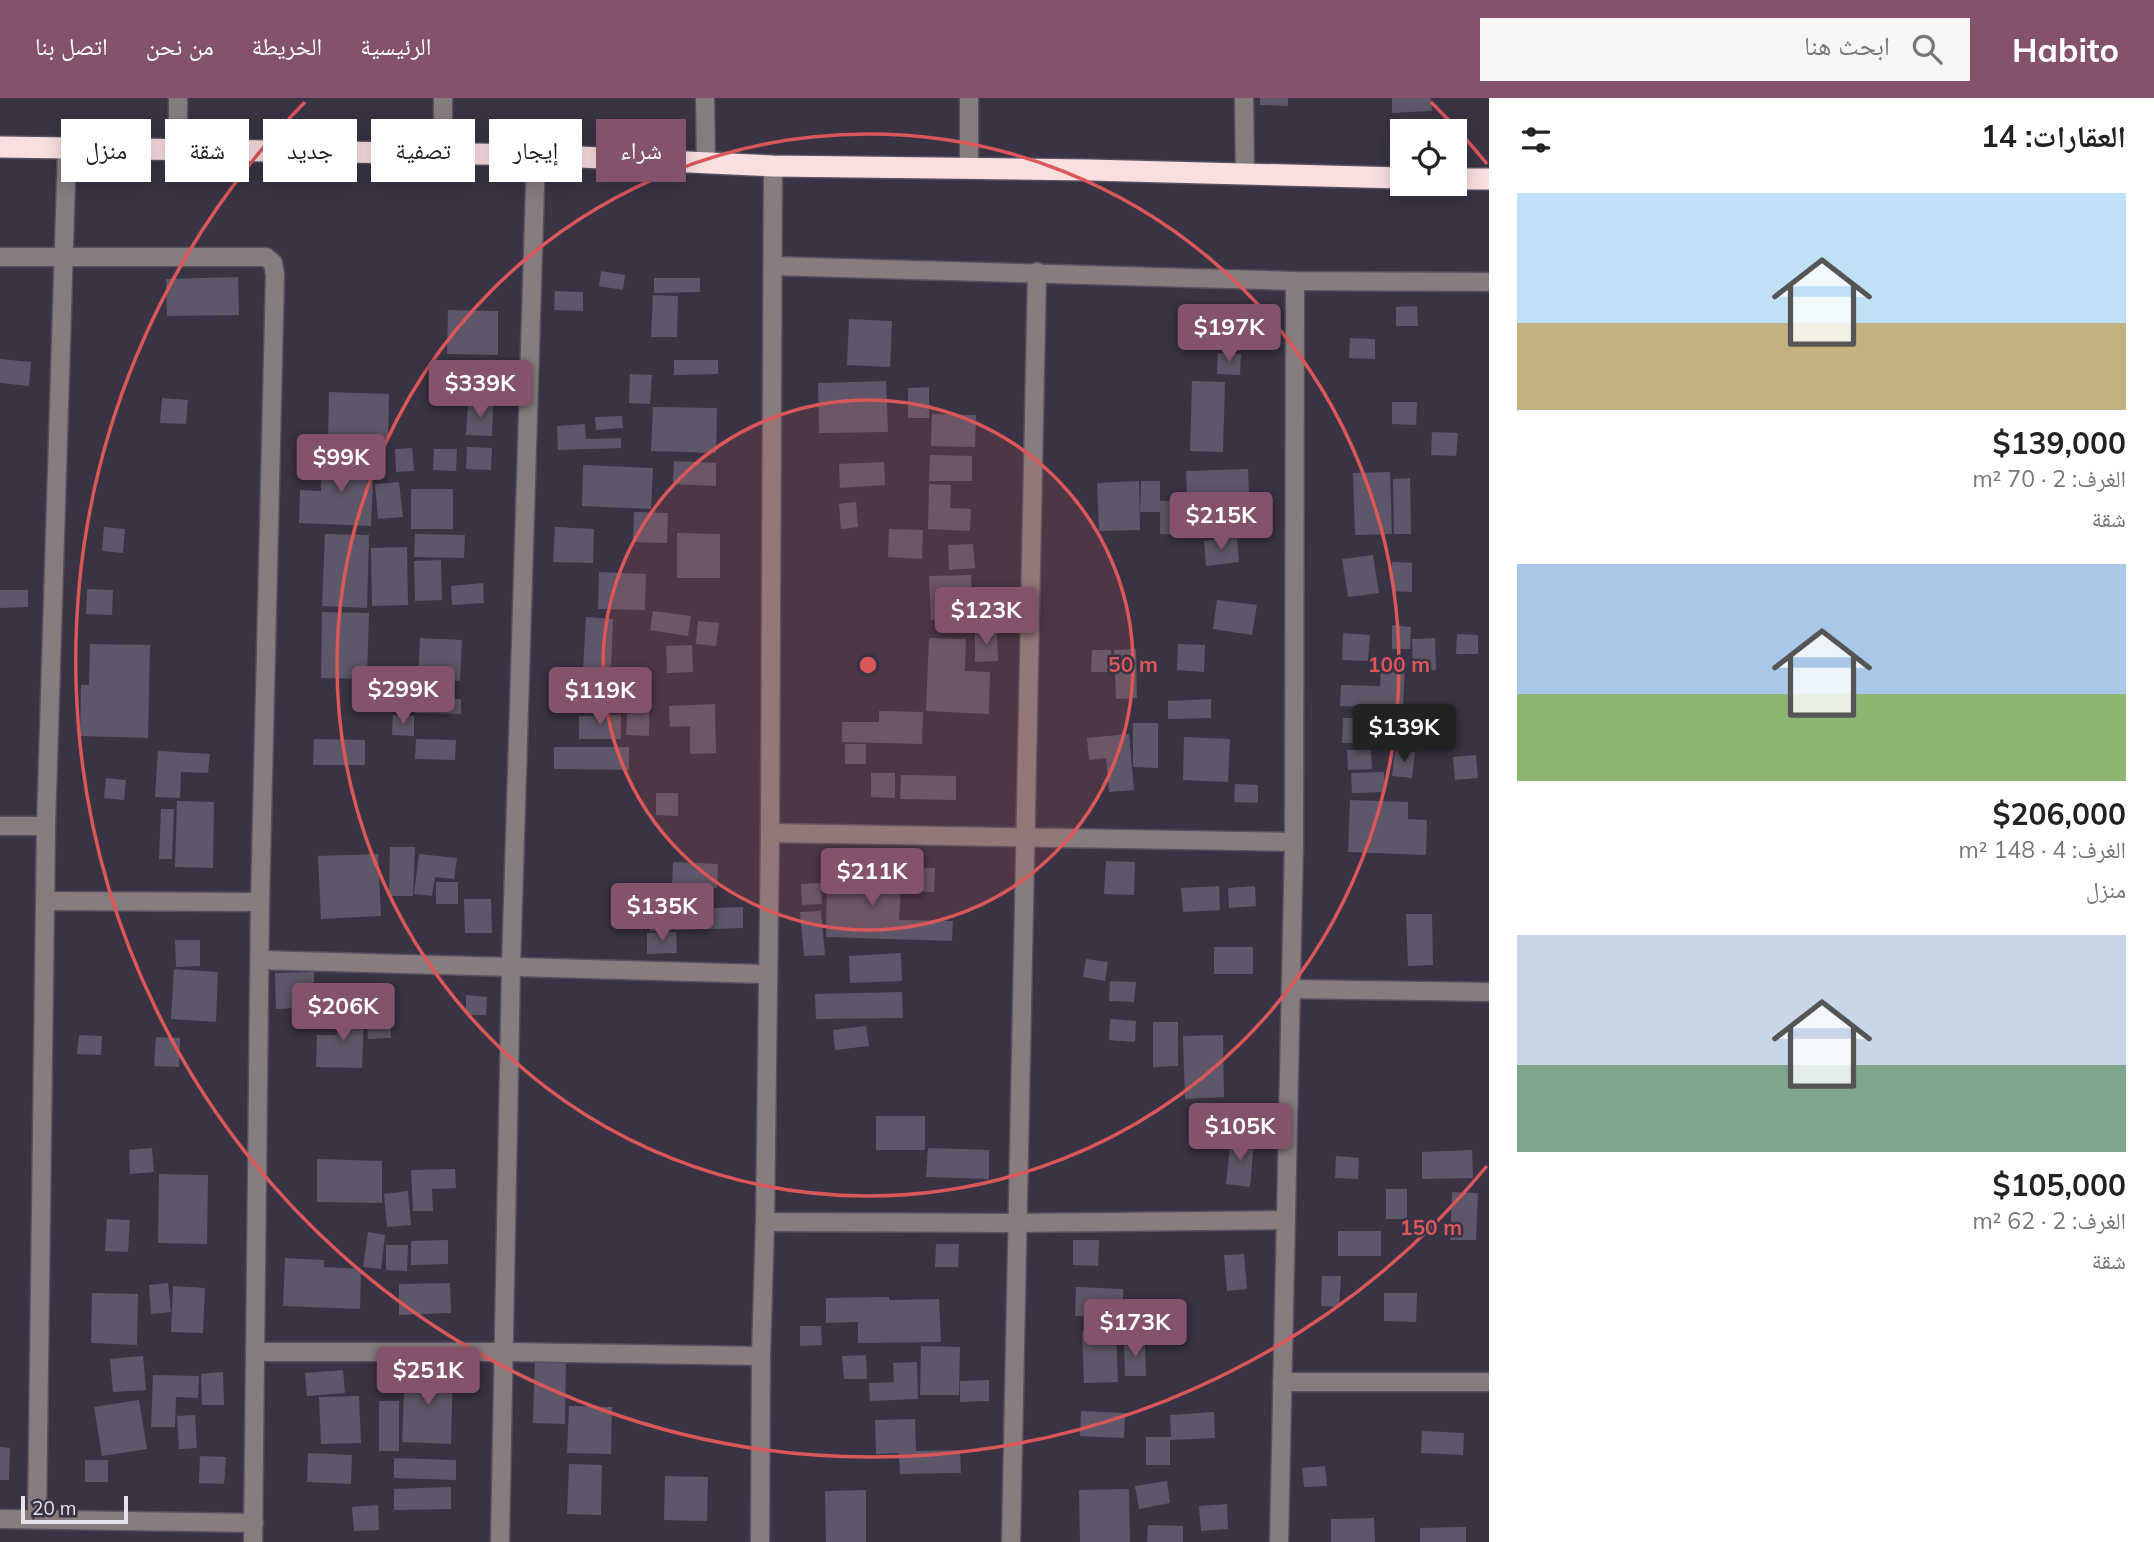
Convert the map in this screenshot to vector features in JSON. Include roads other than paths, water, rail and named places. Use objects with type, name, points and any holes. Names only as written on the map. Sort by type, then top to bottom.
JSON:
[{"type":"highway","points":[[0,147],[61,148]]},
{"type":"highway","points":[[249,150],[371,152]]},
{"type":"highway","points":[[582,157],[773,166],[1390,178]]},
{"type":"highway","points":[[1467,178],[1489,179]]},
{"type":"street","points":[[177,98],[177,119]]},
{"type":"street","points":[[443,98],[443,119]]},
{"type":"street","points":[[705,98],[706,164]]},
{"type":"street","points":[[969,98],[969,169]]},
{"type":"street","points":[[1244,98],[1245,173]]},
{"type":"street","points":[[760,1542],[769,833],[773,166]]},
{"type":"street","points":[[37,1519],[46,826],[66,182]]},
{"type":"street","points":[[500,1542],[511,967],[535,182]]},
{"type":"street","points":[[0,257],[266,257],[272,263],[275,275],[260,902],[253,1542]]},
{"type":"street","points":[[773,265],[1295,282],[1489,282]]},
{"type":"street","points":[[1011,1542],[1037,272]]},
{"type":"street","points":[[1279,1542],[1294,842],[1295,282]]},
{"type":"street","points":[[0,825],[46,826]]},
{"type":"street","points":[[769,833],[1294,842]]},
{"type":"street","points":[[45,901],[260,902]]},
{"type":"street","points":[[260,960],[767,974]]},
{"type":"street","points":[[1291,989],[1489,992]]},
{"type":"street","points":[[765,1222],[1285,1220]]},
{"type":"street","points":[[255,1352],[761,1356]]},
{"type":"street","points":[[1282,1382],[1489,1382]]},
{"type":"street","points":[[0,1519],[254,1523]]}]
